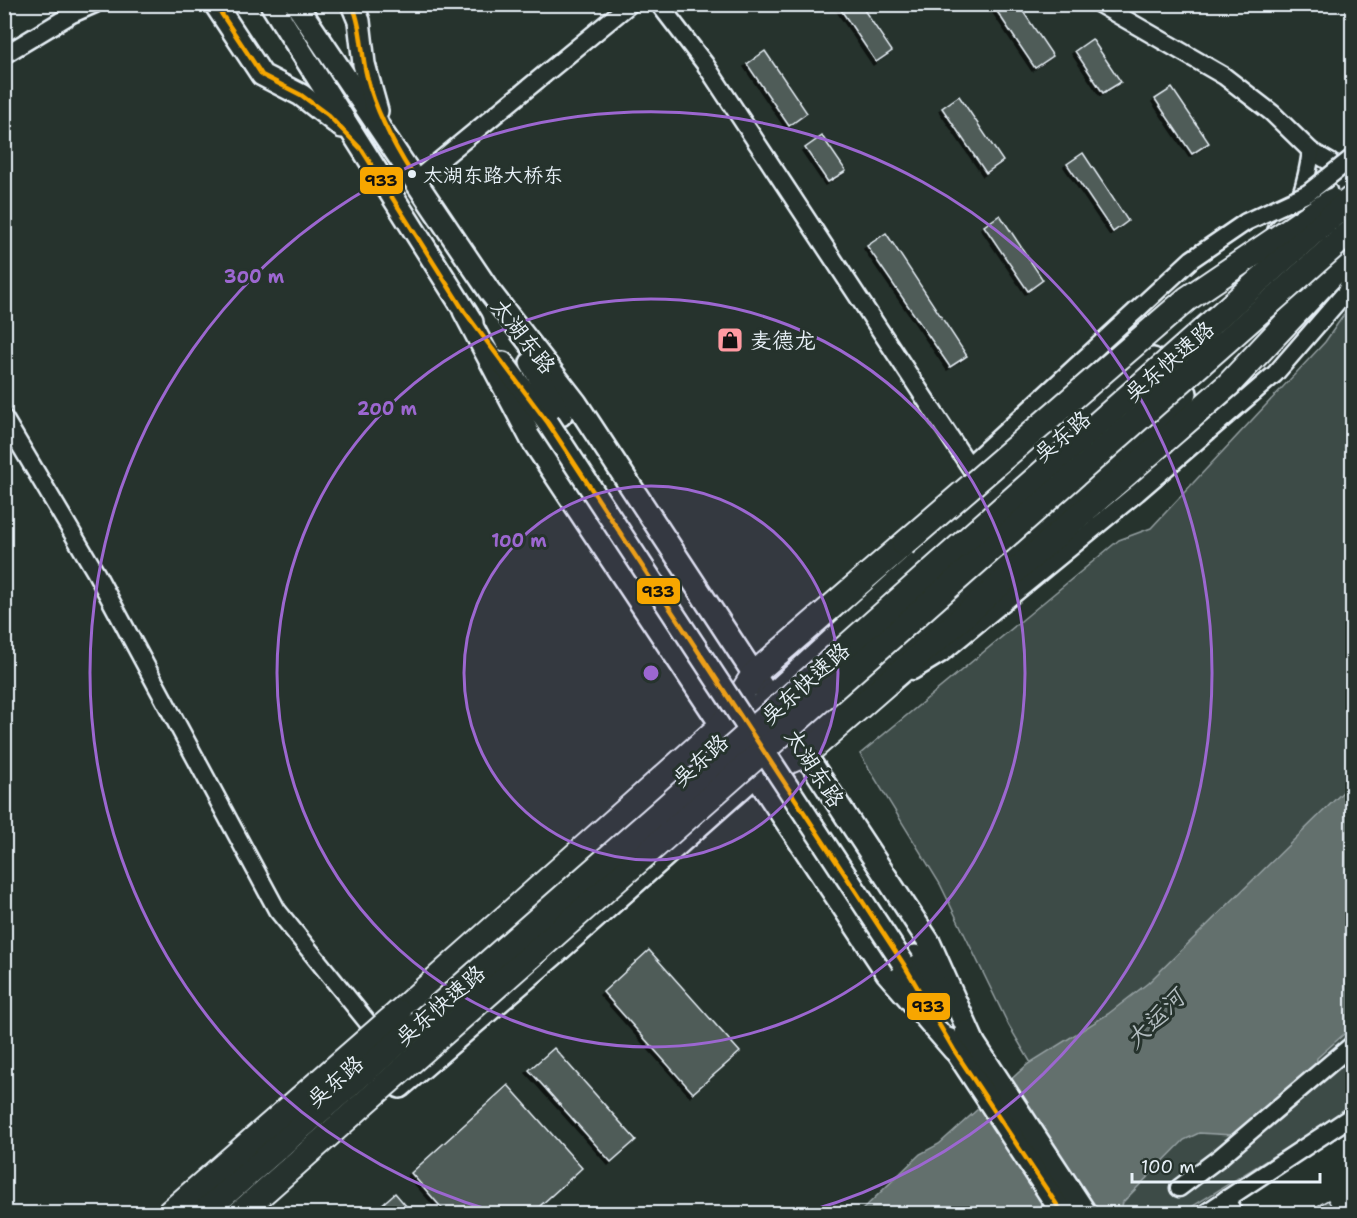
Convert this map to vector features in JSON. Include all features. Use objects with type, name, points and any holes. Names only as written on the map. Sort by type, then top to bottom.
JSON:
[{"type":"highway","points":[[168,1214],[725,730],[754,674],[1187,299],[1353,189]]},
{"type":"highway","name":"吴东快速路","points":[[202,1214],[1353,198]]},
{"type":"highway","name":"吴东快速路","points":[[239,1214],[1353,230]]},
{"type":"highway","points":[[755,776],[801,747],[874,694],[1228,385],[1353,253]]},
{"type":"main road","points":[[215,4],[259,71],[301,95],[328,115],[362,150]]},
{"type":"main road","points":[[271,4],[464,311]]},
{"type":"main road","points":[[296,4],[490,292]]},
{"type":"main road","points":[[352,4],[359,21],[369,85],[387,136]]},
{"type":"main road","points":[[324,45],[337,51],[346,50],[354,45],[360,32]]},
{"type":"main road","points":[[274,81],[290,82],[301,76],[306,66],[305,57]]},
{"type":"main road","name":"吴东路","points":[[183,1214],[382,1040],[725,730],[770,698],[989,497],[1303,234],[1353,189]]},
{"type":"main road","points":[[801,747],[1353,245]]},
{"type":"main road","name":"太湖东路","points":[[490,292],[554,419],[903,963],[1086,1214]]},
{"type":"main road","name":"太湖东路","points":[[490,292],[576,403],[930,942],[963,1045],[1063,1214]]},
{"type":"main road","name":"太湖东路","points":[[464,311],[554,419]]},
{"type":"main road","name":"太湖东路","points":[[464,311],[532,440],[887,973],[963,1045]]},
{"type":"main road","points":[[255,1214],[755,776]]},
{"type":"street","points":[[4,55],[72,14],[95,4]]},
{"type":"street","points":[[416,180],[630,4]]},
{"type":"street","points":[[659,4],[705,64],[989,497],[1172,320],[1285,223],[1306,185],[1311,151]]},
{"type":"street","points":[[1100,4],[1224,76],[1272,113],[1311,151],[1330,162],[1345,183],[1353,209]]},
{"type":"street","points":[[969,465],[1192,259],[1246,222],[1308,193],[1353,158]]},
{"type":"street","points":[[874,694],[941,654],[1137,493],[1275,374],[1346,292],[1353,273]]},
{"type":"street","points":[[4,418],[96,573],[277,910],[382,1040],[414,1075]]},
{"type":"street","points":[[1179,1188],[1220,1158],[1353,1045]]},
{"type":"street","points":[[1204,1214],[1230,1206],[1353,1116]]},
{"type":"shaded area","points":[[1352,303],[1352,1107],[1182,1213],[1120,1213],[1009,1026],[940,884],[860,754],[1119,540],[1151,528],[1325,342]]},
{"type":"water","name":"大运河","points":[[1352,783],[1352,1027],[1317,1058],[1316,1069],[1285,1090],[1232,1135],[1199,1133],[1184,1140],[1123,1202],[1120,1213],[858,1214],[920,1154],[939,1144],[1028,1064],[1108,1014],[1148,983]]},
{"type":"building","points":[[837,4],[860,4],[892,51],[876,62]]},
{"type":"building","points":[[992,4],[1018,4],[1053,56],[1035,68]]},
{"type":"building","points":[[1092,39],[1121,82],[1103,93],[1075,51]]},
{"type":"building","points":[[765,51],[807,113],[789,126],[747,64]]},
{"type":"building","points":[[1172,88],[1209,143],[1192,154],[1155,99]]},
{"type":"building","points":[[959,96],[1003,161],[986,173],[942,108]]},
{"type":"building","points":[[822,136],[846,171],[828,182],[805,148]]},
{"type":"building","points":[[1083,153],[1128,221],[1113,232],[1067,164]]},
{"type":"building","points":[[1000,215],[1043,280],[1028,291],[984,226]]},
{"type":"building","points":[[886,233],[967,356],[950,367],[867,246]]},
{"type":"building","points":[[649,950],[740,1052],[693,1093],[603,992]]},
{"type":"building","points":[[554,1048],[636,1140],[611,1162],[529,1070]]},
{"type":"building","points":[[508,1085],[582,1168],[531,1214],[447,1214],[411,1173]]},
{"type":"building","points":[[395,1193],[413,1214],[371,1214]]},
{"type":"building","points":[[1328,1200],[1336,1214],[1304,1214]]},
{"type":"transit line","name":"933","points":[[215,4],[262,75],[301,95],[328,115],[362,150],[464,311],[548,423],[903,963],[954,1050],[1063,1214]]},
{"type":"transit line","name":"933","points":[[352,4],[358,22],[367,77],[375,103],[412,174]]},
{"type":"place","name":"太湖东路大桥东","points":[[412,174]]},
{"type":"place","name":"麦德龙","points":[[730,340]]}]
